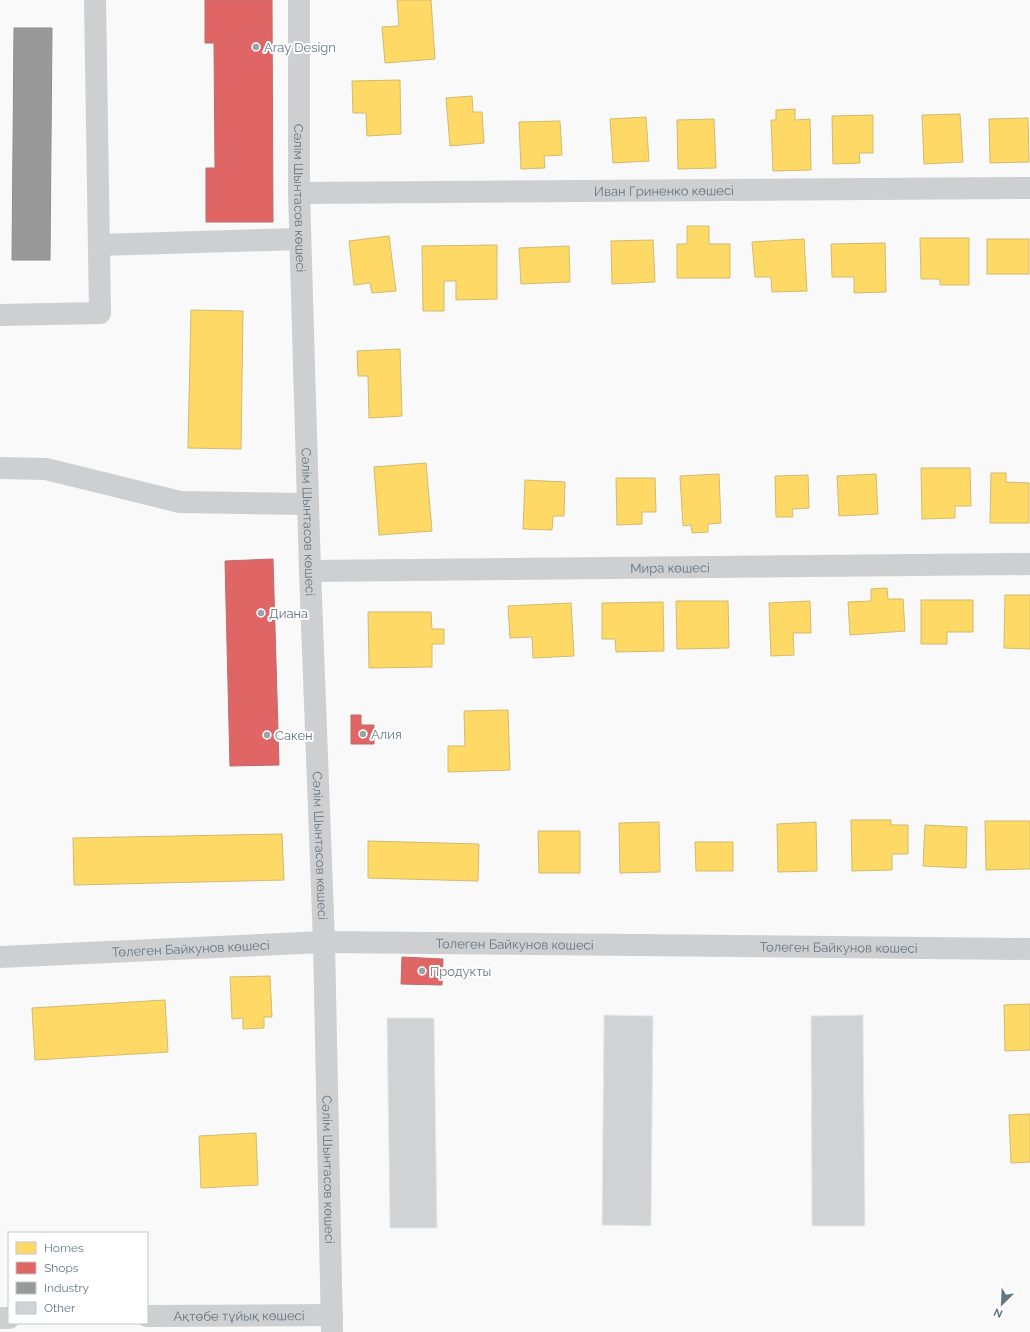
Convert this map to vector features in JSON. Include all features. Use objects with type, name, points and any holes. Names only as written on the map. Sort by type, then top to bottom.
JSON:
[{"type":"street","points":[[0,315],[100,314],[95,0]]},
{"type":"street","name":"Сәлім Шынтасов көшесі","points":[[299,0],[300,239],[310,571],[324,942],[332,1323]]},
{"type":"street","name":"Иван Гриненко көшесі","points":[[299,193],[1030,188]]},
{"type":"street","points":[[99,245],[300,239]]},
{"type":"street","points":[[0,468],[46,469],[180,502],[308,504]]},
{"type":"street","name":"Мира көшесі","points":[[310,571],[1030,564]]},
{"type":"street","name":"Төлеген Байкунов көшесі","points":[[0,957],[324,942],[1030,949]]},
{"type":"street","name":"Ақтөбе тұйық көшесі","points":[[148,1316],[332,1323]]},
{"type":"building: Homes","points":[[397,0],[431,0],[435,59],[385,63],[382,27],[399,26]]},
{"type":"building: Homes","points":[[400,80],[401,134],[367,136],[366,113],[353,113],[352,81]]},
{"type":"building: Homes","points":[[472,96],[473,112],[482,112],[484,143],[450,146],[446,98]]},
{"type":"building: Homes","points":[[795,109],[795,120],[810,119],[811,170],[773,171],[771,120],[776,120],[776,110]]},
{"type":"building: Homes","points":[[960,114],[963,162],[924,164],[922,115]]},
{"type":"building: Homes","points":[[873,115],[873,153],[859,153],[860,163],[833,164],[832,116]]},
{"type":"building: Homes","points":[[646,117],[649,161],[613,163],[610,119]]},
{"type":"building: Homes","points":[[1028,118],[1029,162],[990,163],[989,119]]},
{"type":"building: Homes","points":[[714,119],[716,168],[678,169],[677,120]]},
{"type":"building: Homes","points":[[560,121],[562,155],[544,156],[545,168],[521,169],[519,122]]},
{"type":"building: Homes","points":[[687,226],[709,226],[709,244],[730,244],[730,278],[677,278],[677,244],[687,244]]},
{"type":"building: Homes","points":[[389,236],[396,291],[372,293],[370,283],[354,285],[349,241]]},
{"type":"building: Homes","points":[[920,238],[969,238],[969,285],[940,285],[940,279],[921,279]]},
{"type":"building: Homes","points":[[804,239],[807,291],[772,292],[771,277],[755,277],[752,242]]},
{"type":"building: Homes","points":[[987,239],[1029,239],[1029,274],[987,274]]},
{"type":"building: Homes","points":[[653,240],[655,282],[612,284],[611,241]]},
{"type":"building: Homes","points":[[885,243],[886,292],[854,293],[854,277],[832,277],[831,244]]},
{"type":"building: Homes","points":[[497,245],[497,299],[456,300],[456,281],[444,281],[444,311],[423,311],[422,246]]},
{"type":"building: Homes","points":[[569,246],[570,282],[521,284],[519,248]]},
{"type":"building: Homes","points":[[191,310],[243,311],[241,449],[188,448]]},
{"type":"building: Homes","points":[[400,349],[402,416],[369,418],[368,376],[358,376],[357,351]]},
{"type":"building: Homes","points":[[426,463],[432,531],[379,535],[374,467]]},
{"type":"building: Homes","points":[[921,468],[970,468],[971,506],[955,506],[955,518],[922,519]]},
{"type":"building: Homes","points":[[991,473],[1006,473],[1006,482],[1029,483],[1029,523],[990,523]]},
{"type":"building: Homes","points":[[719,474],[721,523],[708,524],[708,532],[692,533],[691,525],[683,526],[680,476]]},
{"type":"building: Homes","points":[[876,474],[878,514],[839,516],[837,476]]},
{"type":"building: Homes","points":[[808,475],[809,508],[792,509],[793,517],[776,517],[775,476]]},
{"type":"building: Homes","points":[[616,478],[655,478],[656,512],[642,512],[642,524],[617,525]]},
{"type":"building: Homes","points":[[525,480],[565,482],[564,516],[553,516],[552,530],[523,529]]},
{"type":"building: Homes","points":[[887,588],[888,599],[903,599],[905,631],[850,635],[848,602],[871,601],[871,589]]},
{"type":"building: Homes","points":[[1005,595],[1030,595],[1030,649],[1004,648]]},
{"type":"building: Homes","points":[[921,600],[973,600],[973,632],[947,632],[947,644],[921,644]]},
{"type":"building: Homes","points":[[676,601],[728,601],[729,648],[677,649]]},
{"type":"building: Homes","points":[[810,601],[811,633],[793,633],[794,655],[771,656],[769,603]]},
{"type":"building: Homes","points":[[663,602],[664,651],[616,652],[615,639],[602,639],[602,603]]},
{"type":"building: Homes","points":[[571,603],[574,656],[533,658],[532,637],[510,638],[508,606]]},
{"type":"building: Homes","points":[[368,612],[431,612],[432,629],[444,629],[444,644],[432,644],[432,667],[369,668]]},
{"type":"building: Homes","points":[[508,710],[510,770],[448,772],[448,746],[465,746],[464,711]]},
{"type":"building: Homes","points":[[851,820],[891,820],[891,825],[908,825],[908,854],[892,854],[892,870],[852,871]]},
{"type":"building: Homes","points":[[985,821],[1030,821],[1030,869],[986,870]]},
{"type":"building: Homes","points":[[659,822],[660,872],[620,873],[619,823]]},
{"type":"building: Homes","points":[[816,822],[817,871],[778,872],[777,824]]},
{"type":"building: Homes","points":[[925,825],[967,827],[966,868],[923,866]]},
{"type":"building: Homes","points":[[538,831],[580,831],[580,873],[539,873]]},
{"type":"building: Homes","points":[[282,834],[284,880],[74,885],[73,838]]},
{"type":"building: Homes","points":[[368,841],[479,844],[478,881],[368,878]]},
{"type":"building: Homes","points":[[695,842],[733,842],[733,871],[696,871]]},
{"type":"building: Homes","points":[[270,976],[272,1017],[264,1017],[264,1028],[243,1029],[243,1018],[232,1019],[230,977]]},
{"type":"building: Homes","points":[[165,1000],[168,1052],[35,1060],[32,1008]]},
{"type":"building: Homes","points":[[1030,1004],[1030,1050],[1005,1051],[1004,1005]]},
{"type":"building: Homes","points":[[1030,1114],[1030,1162],[1011,1163],[1009,1115]]},
{"type":"building: Homes","points":[[256,1133],[258,1185],[201,1188],[199,1136]]},
{"type":"building: Shops","points":[[205,0],[272,0],[273,222],[206,222],[206,168],[215,168],[214,43],[205,43]]},
{"type":"building: Shops","points":[[273,559],[279,765],[230,766],[225,561]]},
{"type":"building: Shops","name":"Алия","points":[[351,715],[361,715],[361,725],[374,725],[374,744],[351,744]]},
{"type":"building: Shops","name":"Продукты","points":[[402,957],[443,959],[442,985],[401,984]]},
{"type":"building: Industry","points":[[14,28],[52,28],[50,260],[12,260]]},
{"type":"building: Other","points":[[604,1015],[653,1016],[651,1226],[602,1225]]},
{"type":"building: Other","points":[[863,1015],[865,1226],[812,1226],[811,1016]]},
{"type":"building: Other","points":[[387,1018],[434,1018],[437,1228],[390,1228]]},
{"type":"place","name":"Aray Design","points":[[256,47]]},
{"type":"place","name":"Диана","points":[[261,613]]},
{"type":"place","name":"Алия","points":[[363,734]]},
{"type":"place","name":"Сакен","points":[[267,735]]},
{"type":"place","name":"Продукты","points":[[422,971]]}]
